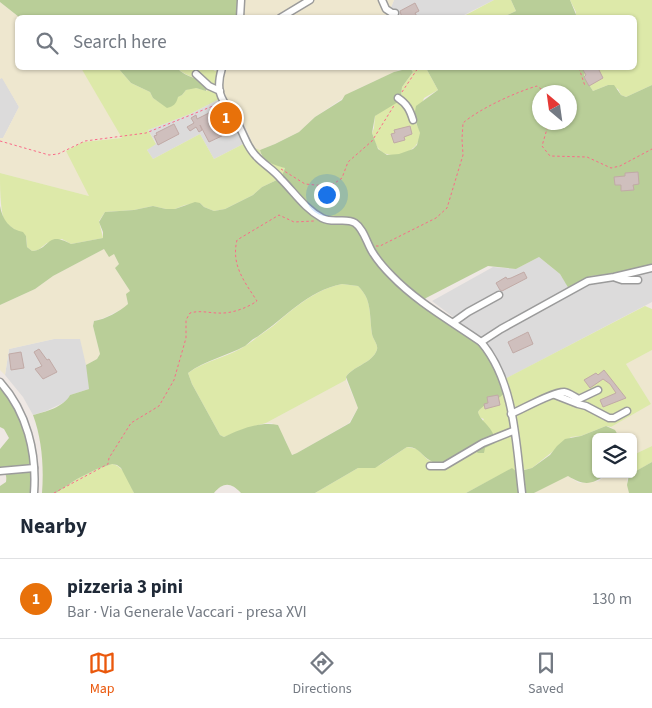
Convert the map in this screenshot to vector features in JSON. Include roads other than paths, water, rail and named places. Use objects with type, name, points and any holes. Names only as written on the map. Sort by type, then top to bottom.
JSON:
[{"type":"street","points":[[240,15],[241,0]]},
{"type":"street","points":[[285,15],[310,0]]},
{"type":"street","points":[[382,0],[386,9],[395,13]]},
{"type":"street","points":[[222,70],[220,91],[223,102],[236,121],[249,149],[257,158],[273,170],[304,205],[327,221],[349,221],[355,223],[381,264],[399,283],[481,342],[496,366],[507,397],[514,431],[522,493]]},
{"type":"street","points":[[196,74],[209,86],[220,91]]},
{"type":"street","points":[[398,98],[410,111],[412,120]]},
{"type":"street","points":[[481,342],[588,281],[652,268]]},
{"type":"street","points":[[614,277],[622,280],[638,280]]},
{"type":"street","points":[[454,322],[499,295]]},
{"type":"street","points":[[0,382],[16,402],[26,426],[34,468],[34,493]]},
{"type":"street","points":[[511,414],[563,392],[579,399],[598,390]]},
{"type":"street","points":[[554,395],[562,396],[586,406],[609,418],[614,418],[628,411]]},
{"type":"street","points":[[430,466],[444,466],[483,443],[514,431]]},
{"type":"street","points":[[0,471],[34,468]]},
{"type":"place","name":"pizzeria 3 pini","points":[[226,118]]}]
